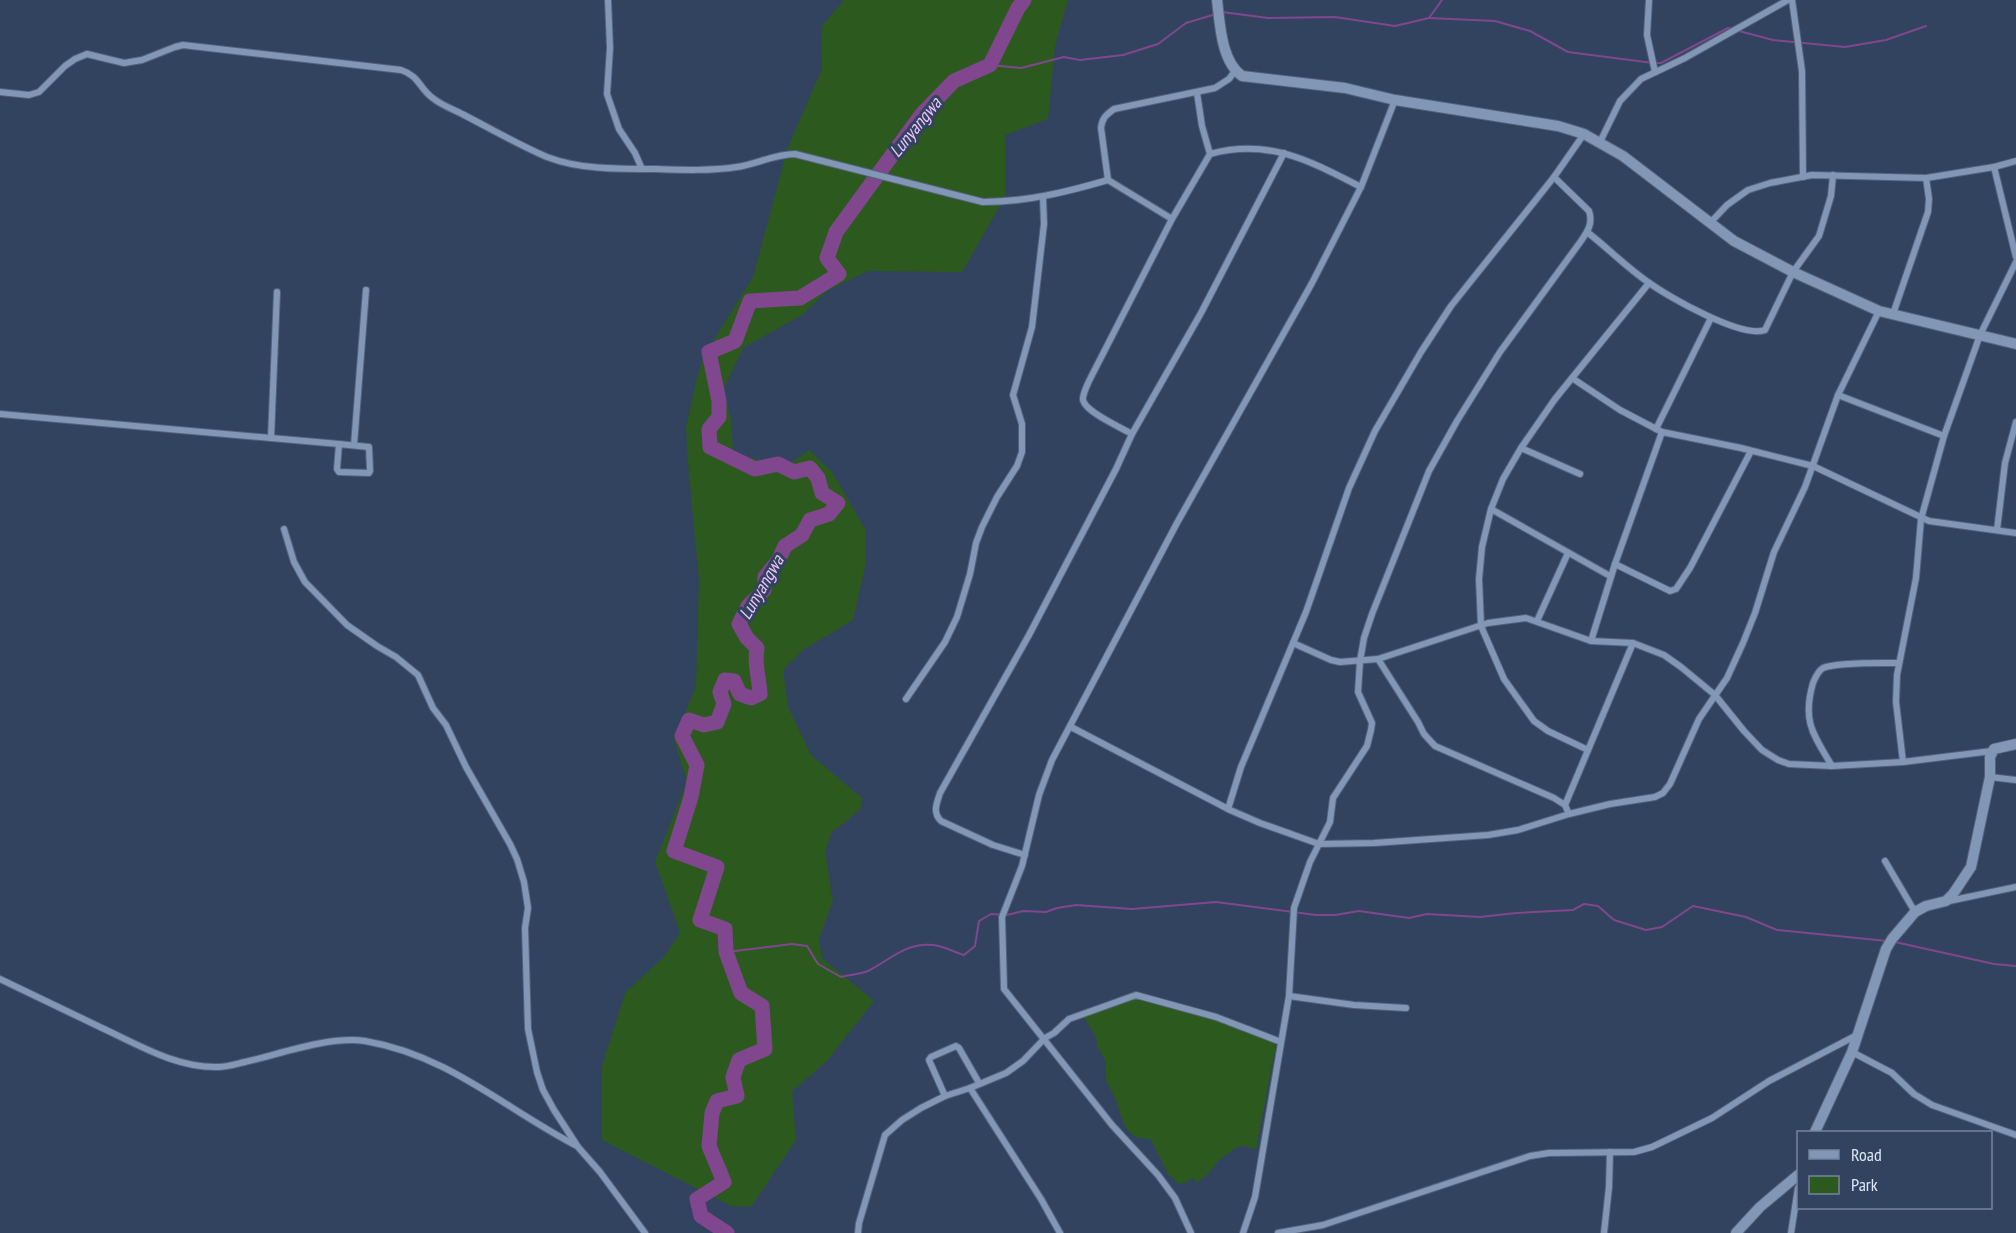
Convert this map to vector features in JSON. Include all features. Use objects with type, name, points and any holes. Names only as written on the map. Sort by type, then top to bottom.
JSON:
[{"type":"street","points":[[608,0],[610,48],[607,94],[619,129],[635,153],[642,169]]},
{"type":"street","points":[[1217,0],[1227,59],[1234,70],[1242,76],[1345,88],[1395,100],[1558,126],[1584,134],[1623,156],[1734,241],[1793,272],[1879,311],[2016,344]]},
{"type":"street","points":[[1649,0],[1647,35],[1655,72]]},
{"type":"street","points":[[1600,142],[1620,101],[1641,79],[1694,53],[1790,0],[1802,71],[1803,177]]},
{"type":"street","points":[[0,92],[29,95],[39,92],[65,66],[87,54],[124,63],[142,60],[183,45],[364,65],[410,73],[426,92],[440,103],[550,158],[601,168],[715,170],[795,154],[983,202],[1043,198],[1108,180],[1172,219]]},
{"type":"street","points":[[1108,180],[1101,128],[1106,115],[1114,110],[1197,93],[1223,85],[1234,70]]},
{"type":"street","points":[[1197,93],[1202,126],[1210,154]]},
{"type":"street","points":[[1191,1233],[1169,1190],[1112,1125],[1004,989],[1003,915],[1020,872],[1039,795],[1053,760],[1177,523],[1312,283],[1361,187],[1395,100]]},
{"type":"street","points":[[1228,809],[1241,767],[1326,558],[1349,488],[1375,431],[1451,306],[1554,177],[1584,134]]},
{"type":"street","points":[[1132,434],[1090,410],[1083,398],[1089,381],[1172,219],[1210,154],[1224,150],[1245,149],[1284,153],[1309,161],[1361,187]]},
{"type":"street","points":[[1025,855],[993,845],[941,821],[935,808],[942,788],[1029,634],[1116,469],[1132,434],[1207,304],[1284,153]]},
{"type":"street","points":[[1710,223],[1727,205],[1748,190],[1770,183],[1812,175],[1926,178],[1994,167],[2016,161]]},
{"type":"street","points":[[1994,167],[2016,257]]},
{"type":"street","points":[[1587,232],[1648,283],[1712,318],[1745,331],[1758,333],[1765,330],[1793,272],[1819,236],[1831,196],[1833,176]]},
{"type":"street","points":[[1243,1233],[1255,1197],[1289,996],[1294,912],[1318,844],[1330,822],[1333,798],[1367,746],[1371,730],[1372,723],[1358,692],[1364,638],[1429,471],[1500,352],[1591,225],[1592,218],[1589,211],[1554,177]]},
{"type":"street","points":[[1893,314],[1928,212],[1926,178]]},
{"type":"street","points":[[906,699],[928,668],[957,617],[982,527],[997,497],[1017,466],[1022,452],[1022,424],[1013,395],[1032,327],[1044,224],[1043,198]]},
{"type":"street","points":[[1903,762],[1896,702],[1898,663],[1916,578],[1921,519],[1944,436],[1980,335],[2016,262]]},
{"type":"street","points":[[1588,750],[1548,731],[1534,721],[1504,679],[1481,626],[1479,579],[1482,547],[1491,509],[1503,478],[1521,448],[1555,399],[1648,283]]},
{"type":"street","points":[[354,445],[366,290]]},
{"type":"street","points":[[271,438],[277,292]]},
{"type":"street","points":[[1071,727],[1228,809],[1260,824],[1318,844],[1374,843],[1488,835],[1518,830],[1569,814],[1610,804],[1655,797],[1663,793],[1671,784],[1694,729],[1727,678],[1743,643],[1774,552],[1813,466],[1838,395],[1879,311]]},
{"type":"street","points":[[1591,641],[1659,430],[1712,318]]},
{"type":"street","points":[[1572,378],[1620,410],[1659,430],[1813,466],[1854,484],[1921,519],[2016,533]]},
{"type":"street","points":[[1838,395],[1944,436]]},
{"type":"street","points":[[0,414],[354,445],[370,448],[371,469],[369,473],[339,472],[337,469],[339,444]]},
{"type":"street","points":[[1996,530],[2005,463],[2016,422]]},
{"type":"street","points":[[1521,448],[1580,474]]},
{"type":"street","points":[[1615,564],[1670,591],[1676,589],[1690,568],[1751,451]]},
{"type":"street","points":[[1491,509],[1611,576]]},
{"type":"street","points":[[284,530],[294,562],[305,582],[347,625],[396,657],[418,675],[433,708],[446,725],[466,767],[517,859],[528,908],[525,927],[528,1029],[543,1090],[578,1147],[600,1172],[645,1233]]},
{"type":"street","points":[[1537,621],[1568,553]]},
{"type":"street","points":[[1293,643],[1331,660],[1360,661],[1378,659],[1481,626],[1526,618],[1554,630],[1591,641],[1633,643],[1664,656],[1715,694],[1762,750],[1789,764],[1832,766],[1903,762],[1992,751],[2016,744]]},
{"type":"street","points":[[1565,805],[1633,643]]},
{"type":"street","points":[[1378,659],[1424,734],[1435,746],[1554,798],[1565,805],[1569,814]]},
{"type":"street","points":[[1832,766],[1808,722],[1807,708],[1813,684],[1819,672],[1823,668],[1833,666],[1898,663]]},
{"type":"street","points":[[1946,901],[1958,889],[1971,867],[1990,777],[1992,751]]},
{"type":"street","points":[[1990,777],[2016,780]]},
{"type":"street","points":[[1885,861],[1915,912]]},
{"type":"street","points":[[1815,1131],[1852,1052],[1889,944],[1915,912],[1926,906],[1946,901],[2016,888]]},
{"type":"street","points":[[0,979],[152,1052],[184,1064],[219,1067],[331,1042],[363,1041],[406,1052],[444,1067],[484,1089],[578,1147]]},
{"type":"street","points":[[858,1233],[885,1135],[902,1120],[921,1108],[945,1096],[1006,1073],[1023,1061],[1045,1038],[1069,1019],[1136,995],[1216,1017],[1281,1042]]},
{"type":"street","points":[[1289,996],[1354,1005],[1406,1008]]},
{"type":"street","points":[[1278,1233],[1323,1225],[1530,1156],[1549,1153],[1634,1152],[1652,1147],[1712,1119],[1769,1081],[1857,1035]]},
{"type":"street","points":[[945,1096],[929,1060],[956,1046],[979,1083]]},
{"type":"street","points":[[1852,1052],[1892,1073],[1914,1094],[1932,1105],[2016,1135]]},
{"type":"street","points":[[970,1088],[1060,1233]]},
{"type":"street","points":[[1604,1233],[1610,1152]]},
{"type":"street","points":[[1736,1233],[1760,1206],[1797,1176]]},
{"type":"street","points":[[1791,1233],[1797,1194]]},
{"type":"street","points":[[1323,1225],[1326,1233]]},
{"type":"green space","points":[[844,0],[1068,0],[1055,45],[1048,119],[1005,135],[1005,197],[962,272],[868,271],[827,291],[802,315],[743,348],[724,388],[731,419],[733,453],[760,460],[791,463],[809,450],[832,472],[865,529],[865,567],[853,620],[803,650],[783,670],[788,707],[811,755],[862,798],[861,808],[832,832],[825,851],[833,900],[819,939],[822,958],[874,1001],[826,1062],[792,1091],[796,1140],[751,1207],[731,1206],[602,1140],[602,1066],[625,993],[665,956],[680,932],[655,862],[687,782],[674,740],[696,686],[699,580],[686,427],[698,374],[704,356],[753,277],[788,147],[822,69],[821,27]]},
{"type":"green space","points":[[1135,997],[1185,1009],[1267,1039],[1276,1045],[1256,1149],[1243,1146],[1235,1148],[1196,1183],[1193,1177],[1179,1184],[1168,1174],[1151,1140],[1135,1136],[1127,1129],[1106,1080],[1106,1062],[1097,1046],[1096,1036],[1082,1015]]},
{"type":"waterway","name":"Lunyangwa","points":[[727,1233],[701,1216],[697,1199],[724,1182],[709,1146],[712,1113],[717,1101],[737,1096],[733,1077],[739,1060],[765,1049],[762,1006],[741,993],[726,952],[725,929],[700,920],[717,867],[674,851],[691,797],[697,765],[682,736],[689,720],[704,725],[717,722],[724,704],[720,692],[725,680],[734,681],[740,694],[751,698],[760,694],[756,665],[757,648],[747,638],[739,624],[748,606],[764,590],[765,577],[778,561],[785,546],[802,535],[810,520],[829,514],[838,503],[822,493],[818,478],[810,468],[794,472],[778,464],[755,469],[710,447],[709,429],[719,417],[719,401],[709,352],[735,341],[750,301],[800,298],[839,274],[827,258],[836,232],[922,114],[954,81],[990,65],[1024,0]]},
{"type":"waterway","points":[[1222,12],[1268,18],[1335,17],[1395,26],[1429,18],[1442,0]]},
{"type":"waterway","points":[[990,65],[1021,68],[1064,57],[1080,60],[1123,55],[1158,44],[1186,23],[1216,14]]},
{"type":"waterway","points":[[1429,18],[1495,21],[1530,31],[1568,52],[1653,63],[1661,63],[1728,28],[1733,29]]},
{"type":"waterway","points":[[1739,31],[1773,40],[1845,47],[1886,40],[1926,26]]},
{"type":"waterway","points":[[726,952],[792,944],[807,946],[818,964],[841,977],[868,971],[915,946],[937,946],[964,955],[975,946],[979,921],[991,914],[1007,915],[1023,911],[1046,912],[1076,905],[1132,909],[1216,902],[1316,915],[1359,911],[1409,918],[1427,914],[1480,917],[1573,910],[1584,904],[1598,906],[1614,920],[1646,930],[1662,927],[1693,906],[1746,917],[1777,930],[1887,941]]},
{"type":"waterway","points":[[1895,942],[1994,964],[2016,966]]}]
